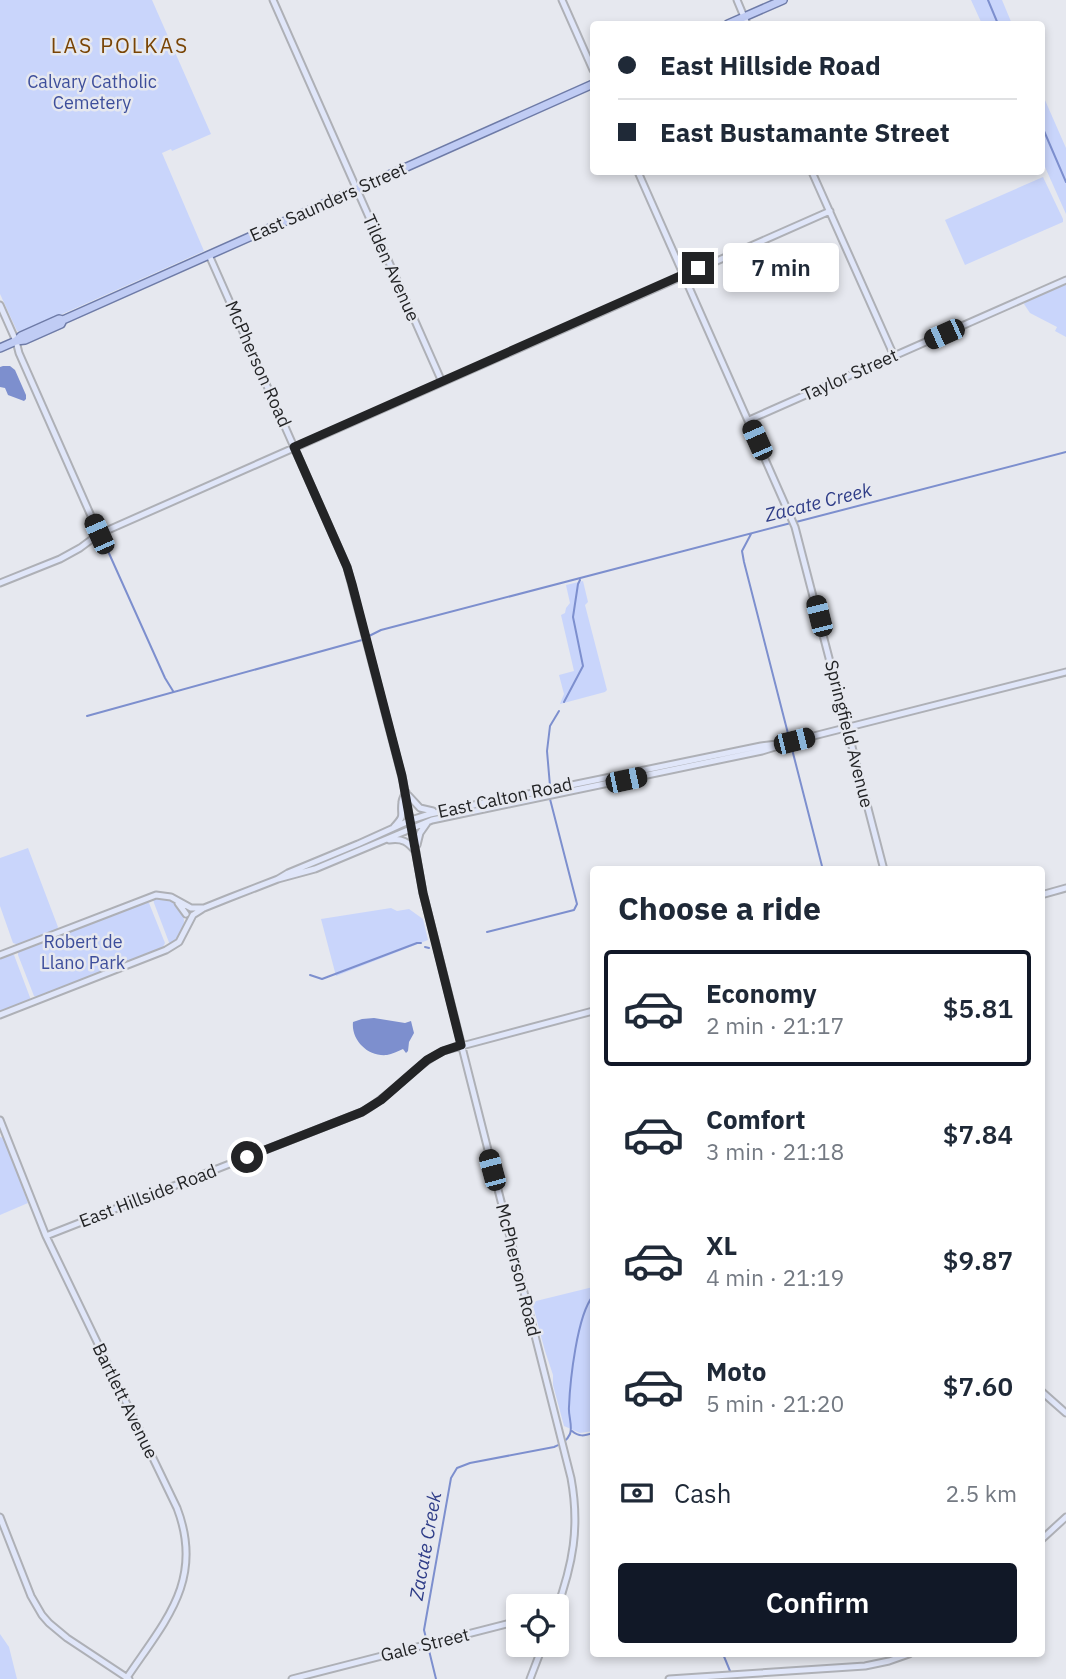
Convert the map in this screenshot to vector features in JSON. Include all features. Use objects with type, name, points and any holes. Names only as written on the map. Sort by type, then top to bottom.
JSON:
[{"type":"main road","name":"Tilden Avenue","points":[[273,0],[442,382]]},
{"type":"main road","points":[[562,0],[590,64]]},
{"type":"main road","points":[[737,0],[746,21],[783,0]]},
{"type":"main road","name":"East Saunders Street","points":[[0,348],[61,324],[63,320],[590,85]]},
{"type":"main road","name":"Springfield Avenue","points":[[639,175],[795,527],[883,866]]},
{"type":"main road","points":[[813,175],[894,356]]},
{"type":"main road","points":[[0,583],[60,559],[99,534],[830,211]]},
{"type":"main road","name":"McPherson Road","points":[[209,255],[347,567],[369,647],[406,792],[423,893],[573,1492],[576,1527],[570,1570],[562,1594]]},
{"type":"main road","name":"Taylor Street","points":[[749,420],[1066,280]]},
{"type":"main road","points":[[0,305],[99,534]]},
{"type":"main road","name":"East Calton Road","points":[[314,866],[393,829],[442,811],[486,805],[762,751],[1066,672]]},
{"type":"main road","points":[[393,829],[402,817],[402,802],[406,792],[420,808],[442,811]]},
{"type":"main road","points":[[470,812],[473,805]]},
{"type":"main road","name":"East Calton Road","points":[[190,912],[383,841],[412,823],[470,812],[486,805]]},
{"type":"main road","points":[[416,852],[423,827],[432,820]]},
{"type":"main road","points":[[383,841],[403,839],[416,852]]},
{"type":"main road","points":[[1045,894],[1066,888]]},
{"type":"main road","points":[[0,955],[150,896],[171,897],[190,912],[179,942],[166,950],[0,1015]]},
{"type":"main road","name":"East Hillside Road","points":[[46,1236],[362,1112],[381,1100],[427,1060],[443,1051],[590,1012]]},
{"type":"main road","name":"Bartlett Avenue","points":[[0,1120],[46,1236],[177,1508],[185,1535],[187,1564],[184,1582],[176,1602],[127,1678]]},
{"type":"main road","points":[[1045,1395],[1066,1413]]},
{"type":"main road","points":[[0,1517],[31,1596],[42,1615],[67,1638],[127,1678]]},
{"type":"main road","points":[[1045,1536],[1066,1517]]},
{"type":"main road","name":"Gale Street","points":[[292,1679],[506,1624]]},
{"type":"main road","points":[[530,1679],[538,1657]]},
{"type":"main road","points":[[669,1679],[876,1664],[900,1657]]},
{"type":"main road","points":[[785,1678],[794,1670]]},
{"type":"green space","name":"Calvary Catholic Cemetery","points":[[0,0],[152,0],[211,134],[162,153],[204,251],[22,332],[17,331],[0,294]]},
{"type":"green space","points":[[971,0],[1002,0],[1011,21],[981,21]]},
{"type":"green space","points":[[1045,100],[1066,148],[1066,214],[1045,167]]},
{"type":"green space","points":[[1043,177],[1063,222],[965,265],[945,220]]},
{"type":"green space","points":[[1066,284],[1066,337],[1055,331],[1057,327],[1030,313],[1024,304]]},
{"type":"green space","points":[[583,581],[588,602],[585,605],[607,690],[560,704],[564,694],[559,675],[574,671],[561,615],[570,603],[566,585]]},
{"type":"green space","name":"Robert de Llano Park","points":[[28,848],[58,927],[56,931],[19,945],[13,943],[0,906],[0,858]]},
{"type":"green space","points":[[155,898],[174,903],[183,915],[182,930],[170,945],[154,903]]},
{"type":"green space","name":"Robert de Llano Park","points":[[145,901],[149,903],[165,943],[162,949],[41,997],[34,996],[18,955],[21,949]]},
{"type":"green space","points":[[391,908],[397,911],[409,909],[423,919],[428,940],[336,976],[321,919]]},
{"type":"green space","name":"Robert de Llano Park","points":[[10,953],[14,955],[31,1000],[0,1013],[0,957]]},
{"type":"green space","points":[[0,1137],[4,1138],[28,1203],[0,1215]]},
{"type":"green space","points":[[590,1288],[590,1431],[580,1433],[564,1426],[553,1385],[553,1375],[533,1306],[536,1301]]},
{"type":"green space","points":[[0,1634],[9,1647],[17,1679],[0,1679]]},
{"type":"water","points":[[10,366],[15,370],[26,395],[24,401],[8,395],[5,388],[0,387],[0,367]]},
{"type":"water","points":[[374,1018],[405,1023],[411,1021],[414,1033],[406,1053],[403,1049],[389,1055],[380,1055],[362,1046],[355,1035],[353,1022]]},
{"type":"waterway","name":"Zacate Creek","points":[[988,0],[997,21]]},
{"type":"waterway","name":"Zacate Creek","points":[[1045,133],[1066,182]]},
{"type":"waterway","name":"Zacate Creek","points":[[796,522],[1066,452]]},
{"type":"waterway","points":[[367,637],[381,630],[791,523]]},
{"type":"waterway","name":"Zacate Creek","points":[[751,534],[742,551],[744,562],[822,866]]},
{"type":"waterway","points":[[103,540],[173,691]]},
{"type":"waterway","points":[[564,702],[583,666],[573,617],[580,580]]},
{"type":"waterway","points":[[87,716],[362,640]]},
{"type":"waterway","points":[[550,786],[547,751],[550,726],[559,711]]},
{"type":"waterway","points":[[487,932],[574,910],[577,904],[550,799]]},
{"type":"waterway","points":[[310,975],[322,979],[421,943]]},
{"type":"waterway","points":[[425,947],[429,948]]},
{"type":"waterway","name":"Zacate Creek","points":[[436,1679],[424,1630],[451,1478],[457,1468],[470,1463],[554,1447],[567,1439],[571,1431],[569,1407],[575,1349],[590,1300]]},
{"type":"waterway","points":[[572,1431],[582,1435],[590,1434]]},
{"type":"waterway","points":[[724,1657],[730,1671]]},
{"type":"district","name":"LAS POLKAS","points":[[120,46]]},
{"type":"route","points":[[247,1157],[362,1112],[381,1100],[427,1060],[461,1045],[423,893],[402,776],[352,584],[294,447],[698,268]]}]
